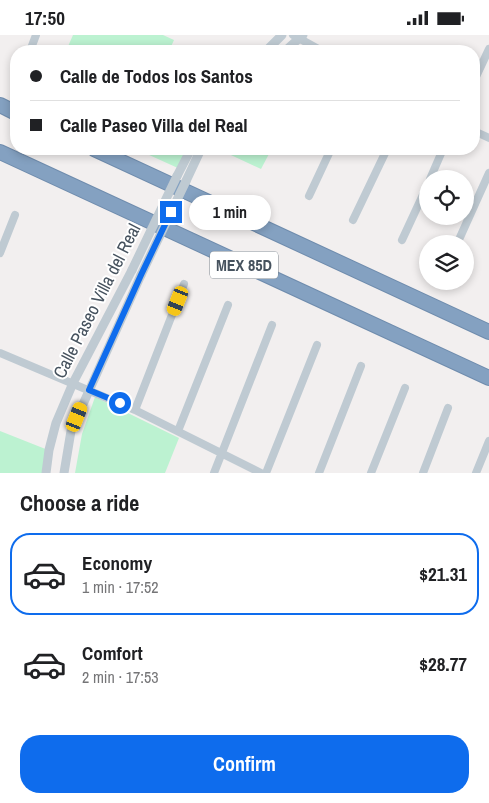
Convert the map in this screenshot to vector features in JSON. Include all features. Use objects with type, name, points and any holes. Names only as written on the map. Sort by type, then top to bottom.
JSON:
[{"type":"highway","name":"MEX 85D","points":[[0,152],[489,378]]},
{"type":"highway","name":"MEX 85D","points":[[107,155],[489,332]]},
{"type":"street","points":[[272,45],[282,35]]},
{"type":"street","points":[[298,36],[312,45]]},
{"type":"street","points":[[480,68],[489,49]]},
{"type":"street","name":"Calle Paseo Villa del Real","points":[[46,473],[49,450],[56,423],[73,383],[132,271],[188,155]]},
{"type":"street","name":"Calle Paseo Villa del Real","points":[[64,473],[71,431],[141,275],[198,155]]},
{"type":"street","points":[[309,196],[328,155]]},
{"type":"street","points":[[353,220],[384,155]]},
{"type":"street","points":[[434,170],[441,155]]},
{"type":"street","points":[[461,235],[489,173]]},
{"type":"street","points":[[402,240],[419,203]]},
{"type":"street","points":[[0,253],[15,215]]},
{"type":"street","points":[[135,410],[184,285]]},
{"type":"street","points":[[178,431],[228,305]]},
{"type":"street","points":[[214,473],[272,325]]},
{"type":"street","points":[[266,473],[317,345]]},
{"type":"street","points":[[0,353],[135,410],[261,473]]},
{"type":"street","points":[[319,473],[361,366]]},
{"type":"street","points":[[371,473],[405,388]]},
{"type":"street","points":[[423,473],[448,408]]},
{"type":"street","points":[[476,473],[489,441]]},
{"type":"green space","points":[[73,35],[163,35],[174,40],[172,45],[69,45]]},
{"type":"green space","points":[[149,155],[187,155],[180,169]]},
{"type":"green space","points":[[231,155],[268,155],[261,169]]},
{"type":"green space","points":[[95,397],[179,438],[165,473],[75,473],[82,434]]},
{"type":"green space","points":[[0,431],[48,450],[46,473],[0,473]]},
{"type":"route","points":[[120,403],[89,390],[171,212]]}]
